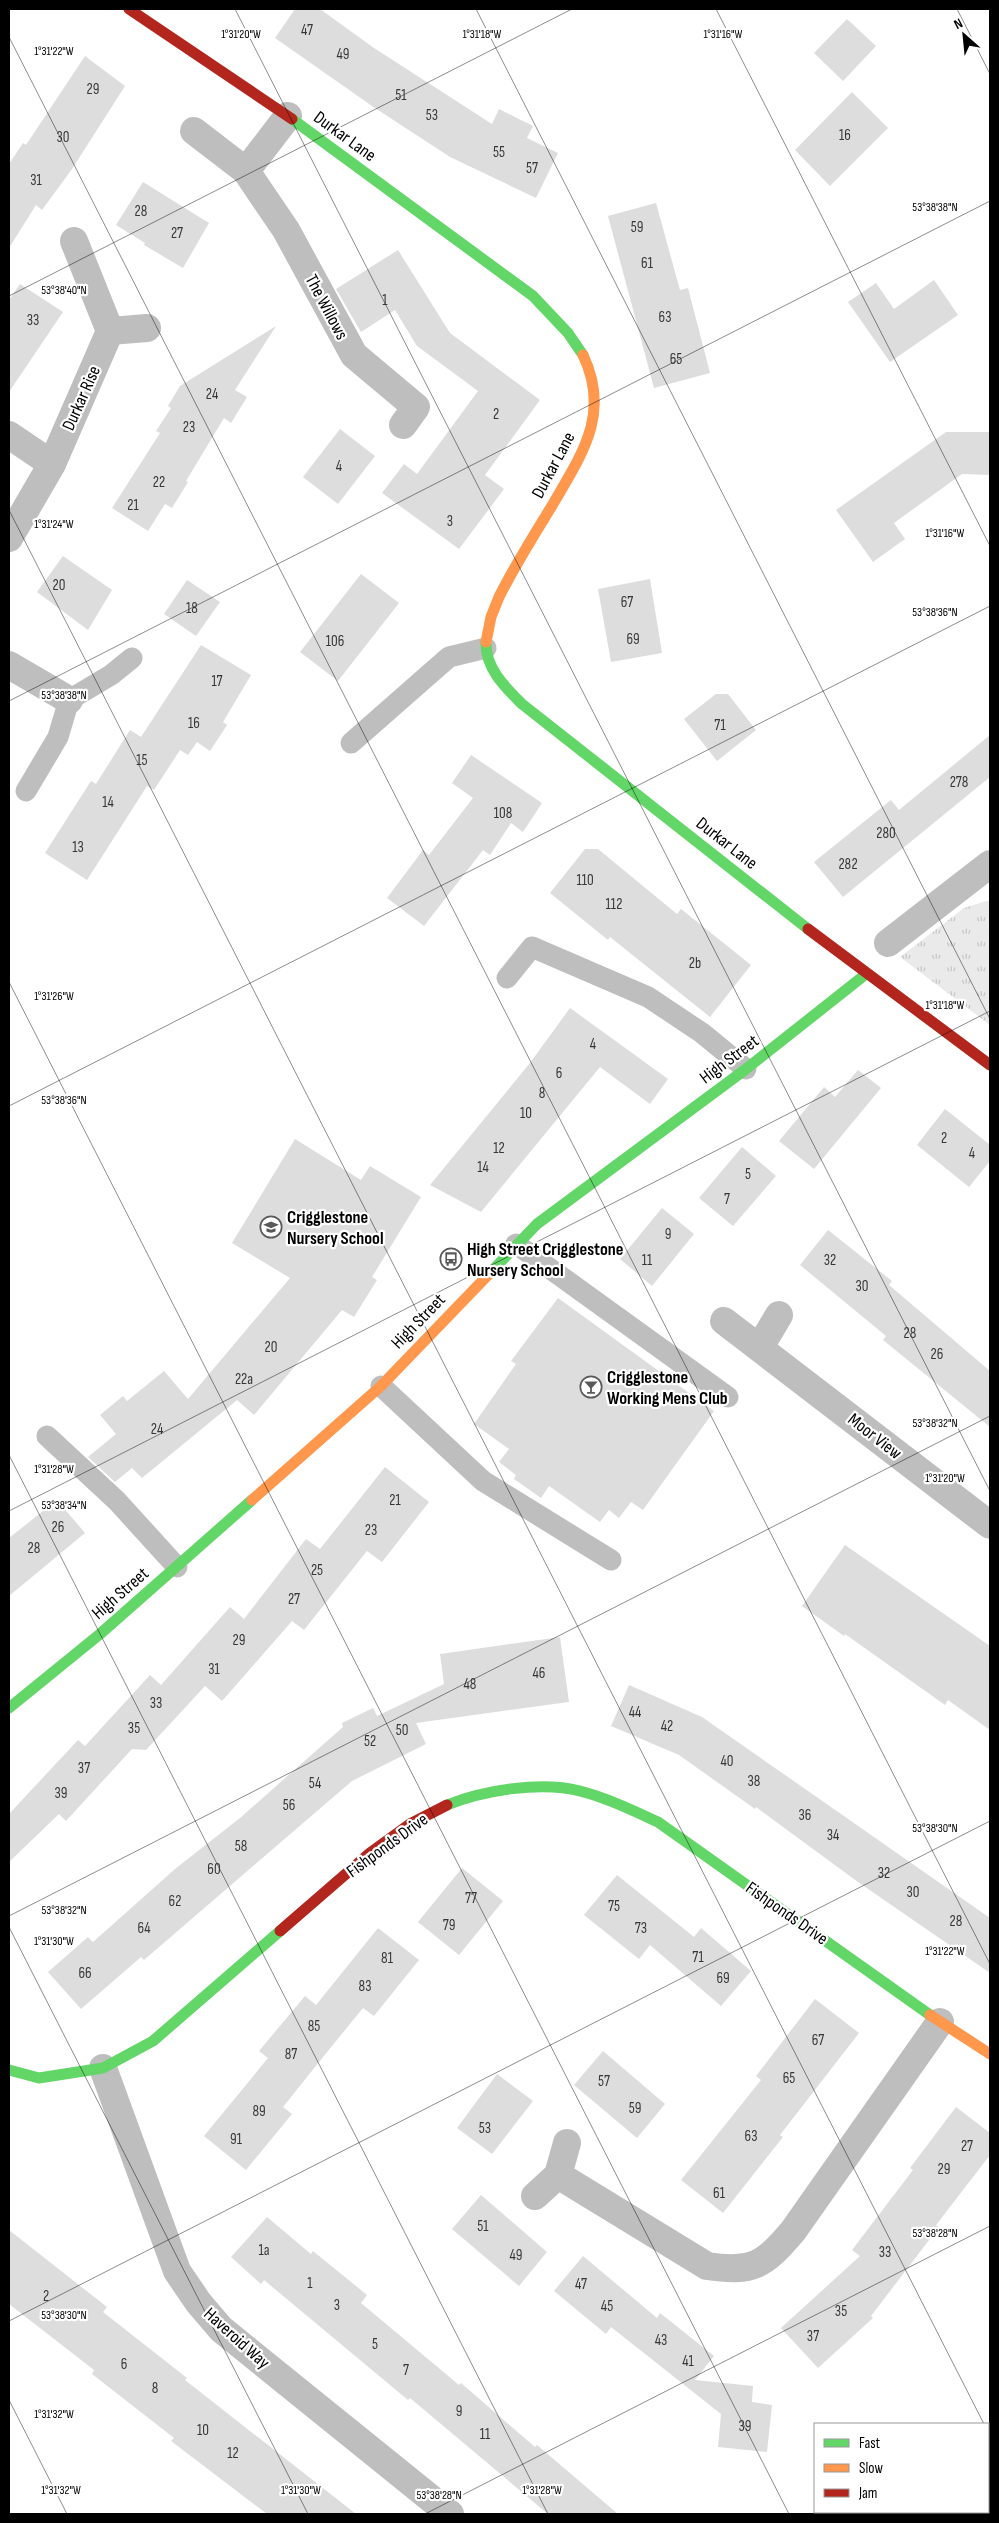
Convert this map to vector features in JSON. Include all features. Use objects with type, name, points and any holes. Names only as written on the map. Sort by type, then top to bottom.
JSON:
[{"type":"street","name":"Durkar Lane","points":[[129,9],[288,116],[533,296],[559,321],[584,354],[593,378],[594,402],[591,432],[576,464],[501,591],[490,624],[486,648],[493,670],[502,685],[522,704],[866,974],[990,1065]]},
{"type":"street","points":[[246,171],[288,116]]},
{"type":"street","name":"The Willows","points":[[194,131],[246,171],[286,230],[354,355],[416,407],[403,425]]},
{"type":"street","points":[[74,242],[110,331],[147,328]]},
{"type":"street","name":"Durkar Rise","points":[[9,538],[52,464],[110,331]]},
{"type":"street","points":[[9,435],[52,464]]},
{"type":"street","points":[[9,665],[69,700]]},
{"type":"street","points":[[888,943],[990,864]]},
{"type":"street","name":"High Street","points":[[9,1708],[100,1634],[380,1386],[537,1224],[746,1069],[866,974]]},
{"type":"street","points":[[760,1347],[779,1315]]},
{"type":"street","name":"Moor View","points":[[724,1320],[990,1525]]},
{"type":"street","name":"Fishponds Drive","points":[[9,2070],[40,2078],[103,2068],[153,2041],[370,1852],[410,1824],[449,1804],[466,1799],[491,1792],[536,1787],[578,1790],[617,1803],[658,1822],[940,2022],[990,2054]]},
{"type":"street","points":[[558,2175],[708,2266],[732,2270],[754,2266],[775,2252],[793,2232],[940,2022]]},
{"type":"street","name":"Haveroid Way","points":[[103,2068],[177,2270],[198,2302],[221,2329],[450,2514]]},
{"type":"street","points":[[536,2196],[558,2175],[567,2143]]},
{"type":"lane","points":[[351,743],[449,657],[486,648]]},
{"type":"lane","points":[[26,791],[58,738],[69,700],[111,675],[132,658]]},
{"type":"lane","points":[[507,978],[532,947],[648,997],[702,1033],[746,1069]]},
{"type":"lane","points":[[516,1244],[728,1397]]},
{"type":"lane","points":[[380,1386],[483,1481],[611,1560]]},
{"type":"lane","points":[[47,1436],[117,1501],[177,1566]]},
{"type":"green space","points":[[990,901],[990,1025],[900,957],[964,908]]},
{"type":"building","points":[[295,9],[320,9],[374,48],[492,124],[499,109],[533,126],[527,138],[558,153],[536,198],[450,157],[372,106],[275,38]]},
{"type":"building","points":[[847,19],[876,46],[843,81],[814,53]]},
{"type":"building","points":[[85,56],[125,86],[72,169],[42,210],[36,205],[9,248],[9,164],[23,143],[26,145]]},
{"type":"building","points":[[852,92],[888,128],[830,186],[795,150]]},
{"type":"building","points":[[143,182],[209,223],[183,268],[144,245],[145,243],[116,225]]},
{"type":"building","points":[[656,203],[680,290],[688,288],[710,373],[654,388],[608,216]]},
{"type":"building","points":[[398,250],[450,333],[540,400],[485,475],[504,489],[459,549],[382,493],[404,464],[417,474],[478,391],[417,346],[395,310],[361,332],[336,289]]},
{"type":"building","points":[[934,280],[958,315],[890,362],[848,302],[876,283],[894,309]]},
{"type":"building","points":[[20,284],[63,312],[9,392],[9,300]]},
{"type":"building","points":[[276,326],[235,390],[247,397],[231,423],[224,418],[172,508],[165,504],[148,531],[112,508],[160,433],[156,431],[171,408],[168,406],[180,386]]},
{"type":"building","points":[[340,429],[375,456],[338,504],[303,477]]},
{"type":"building","points":[[946,432],[990,432],[990,475],[962,474],[894,523],[905,539],[873,562],[836,510]]},
{"type":"building","points":[[63,556],[112,590],[88,630],[37,592]]},
{"type":"building","points":[[361,574],[399,603],[338,681],[300,652]]},
{"type":"building","points":[[650,579],[662,653],[611,662],[598,589]]},
{"type":"building","points":[[187,580],[220,602],[196,636],[164,614]]},
{"type":"building","points":[[201,645],[251,675],[223,722],[227,725],[210,751],[197,742],[188,755],[180,750],[154,790],[147,786],[87,880],[45,853],[91,781],[96,784],[130,730],[141,737]]},
{"type":"building","points":[[716,694],[728,694],[756,730],[717,761],[684,719]]},
{"type":"building","points":[[990,735],[990,777],[843,897],[814,862],[891,800],[899,810]]},
{"type":"building","points":[[471,755],[542,803],[523,832],[511,823],[490,855],[483,850],[424,926],[387,898],[423,850],[429,855],[473,798],[452,783]]},
{"type":"building","points":[[585,849],[598,849],[677,914],[681,909],[751,965],[710,1017],[610,937],[608,940],[550,893]]},
{"type":"building","points":[[570,1008],[668,1079],[650,1104],[600,1067],[481,1212],[430,1185],[530,1063]]},
{"type":"building","points":[[858,1070],[881,1088],[814,1169],[779,1141],[824,1087],[835,1097]]},
{"type":"building","points":[[945,1109],[990,1145],[990,1161],[969,1187],[917,1145]]},
{"type":"building","points":[[295,1139],[361,1180],[370,1166],[421,1197],[372,1277],[377,1280],[354,1317],[342,1310],[254,1415],[237,1400],[142,1478],[132,1468],[115,1482],[88,1457],[116,1434],[100,1415],[123,1396],[127,1401],[164,1371],[188,1399],[290,1278],[232,1243]]},
{"type":"building","points":[[742,1147],[776,1176],[733,1226],[699,1198]]},
{"type":"building","points":[[662,1208],[694,1234],[652,1286],[620,1259]]},
{"type":"building","points":[[828,1230],[892,1281],[889,1285],[990,1371],[990,1427],[883,1340],[886,1336],[800,1265]]},
{"type":"building","name":"Crigglestone Working Mens Club","points":[[558,1298],[714,1411],[643,1510],[631,1502],[619,1518],[609,1510],[600,1522],[549,1486],[541,1498],[514,1479],[516,1475],[499,1462],[509,1449],[474,1424],[516,1364],[511,1361]]},
{"type":"building","points":[[385,1467],[429,1502],[382,1562],[367,1551],[304,1630],[292,1621],[222,1701],[205,1686],[146,1750],[132,1749],[66,1821],[59,1814],[9,1862],[9,1814],[78,1740],[85,1746],[150,1675],[161,1685],[230,1607],[244,1619],[306,1539],[320,1549]]},
{"type":"building","points":[[57,1500],[85,1533],[9,1596],[9,1538]]},
{"type":"building","points":[[845,1545],[990,1646],[990,1730],[948,1700],[945,1705],[802,1606]]},
{"type":"building","points":[[560,1637],[569,1702],[416,1723],[426,1744],[352,1781],[144,1960],[141,1957],[81,2009],[48,1972],[88,1937],[93,1942],[175,1869],[240,1818],[343,1727],[342,1723],[373,1708],[377,1716],[444,1684],[440,1654]]},
{"type":"building","points":[[629,1685],[702,1717],[990,1918],[990,1973],[858,1882],[756,1807],[755,1809],[679,1755],[611,1726]]},
{"type":"building","points":[[462,1868],[503,1901],[459,1955],[418,1922]]},
{"type":"building","points":[[617,1875],[694,1937],[701,1928],[751,1971],[721,2006],[650,1945],[639,1959],[584,1915]]},
{"type":"building","points":[[378,1928],[419,1960],[374,2016],[363,2008],[283,2107],[292,2114],[246,2170],[204,2136],[268,2058],[259,2051],[305,1996],[316,2005]]},
{"type":"building","points":[[815,1999],[859,2033],[780,2135],[783,2137],[723,2213],[681,2180],[761,2080],[756,2076]]},
{"type":"building","points":[[603,2051],[665,2104],[637,2138],[574,2085]]},
{"type":"building","points":[[497,2074],[533,2101],[492,2154],[457,2128]]},
{"type":"building","points":[[956,2107],[990,2133],[990,2155],[936,2225],[939,2227],[871,2316],[873,2318],[818,2368],[781,2328],[860,2256],[852,2250],[913,2170],[910,2168]]},
{"type":"building","points":[[481,2195],[547,2252],[519,2286],[452,2229]]},
{"type":"building","points":[[267,2217],[311,2254],[313,2251],[367,2295],[361,2303],[459,2385],[461,2383],[535,2447],[537,2445],[618,2514],[548,2514],[410,2398],[408,2400],[264,2280],[261,2284],[231,2257]]},
{"type":"building","points":[[9,2230],[107,2307],[103,2312],[187,2378],[185,2380],[356,2514],[267,2514],[171,2441],[174,2438],[92,2374],[94,2370],[9,2304]]},
{"type":"building","points":[[583,2256],[657,2318],[660,2313],[714,2356],[695,2380],[753,2386],[752,2402],[772,2405],[767,2452],[718,2447],[721,2414],[611,2327],[606,2334],[554,2291]]},
{"type":"traffic: fast","points":[[292,119],[533,296],[568,333],[583,355]]},
{"type":"traffic: fast","points":[[486,642],[492,669],[522,704],[808,929]]},
{"type":"traffic: fast","points":[[488,1275],[537,1224],[746,1069],[866,974]]},
{"type":"traffic: fast","points":[[9,1708],[100,1634],[252,1500]]},
{"type":"traffic: fast","points":[[447,1805],[495,1791],[548,1787],[580,1791],[629,1809],[658,1822],[930,2015]]},
{"type":"traffic: fast","points":[[9,2070],[39,2078],[103,2068],[153,2041],[280,1931]]},
{"type":"traffic: slow","points":[[486,642],[491,617],[499,597],[574,468],[589,433],[593,415],[594,396],[591,376],[583,355]]},
{"type":"traffic: slow","points":[[252,1500],[381,1386],[488,1275]]},
{"type":"traffic: slow","points":[[930,2015],[990,2054]]},
{"type":"traffic: jam","points":[[129,9],[292,119]]},
{"type":"traffic: jam","points":[[808,929],[990,1065]]},
{"type":"traffic: jam","points":[[280,1931],[370,1853],[410,1824],[447,1805]]},
{"type":"place","name":"Crigglestone Nursery School","points":[[271,1227]]},
{"type":"place","name":"High Street Crigglestone Nursery School","points":[[451,1259]]},
{"type":"place","name":"Crigglestone Working Mens Club","points":[[591,1387]]}]
